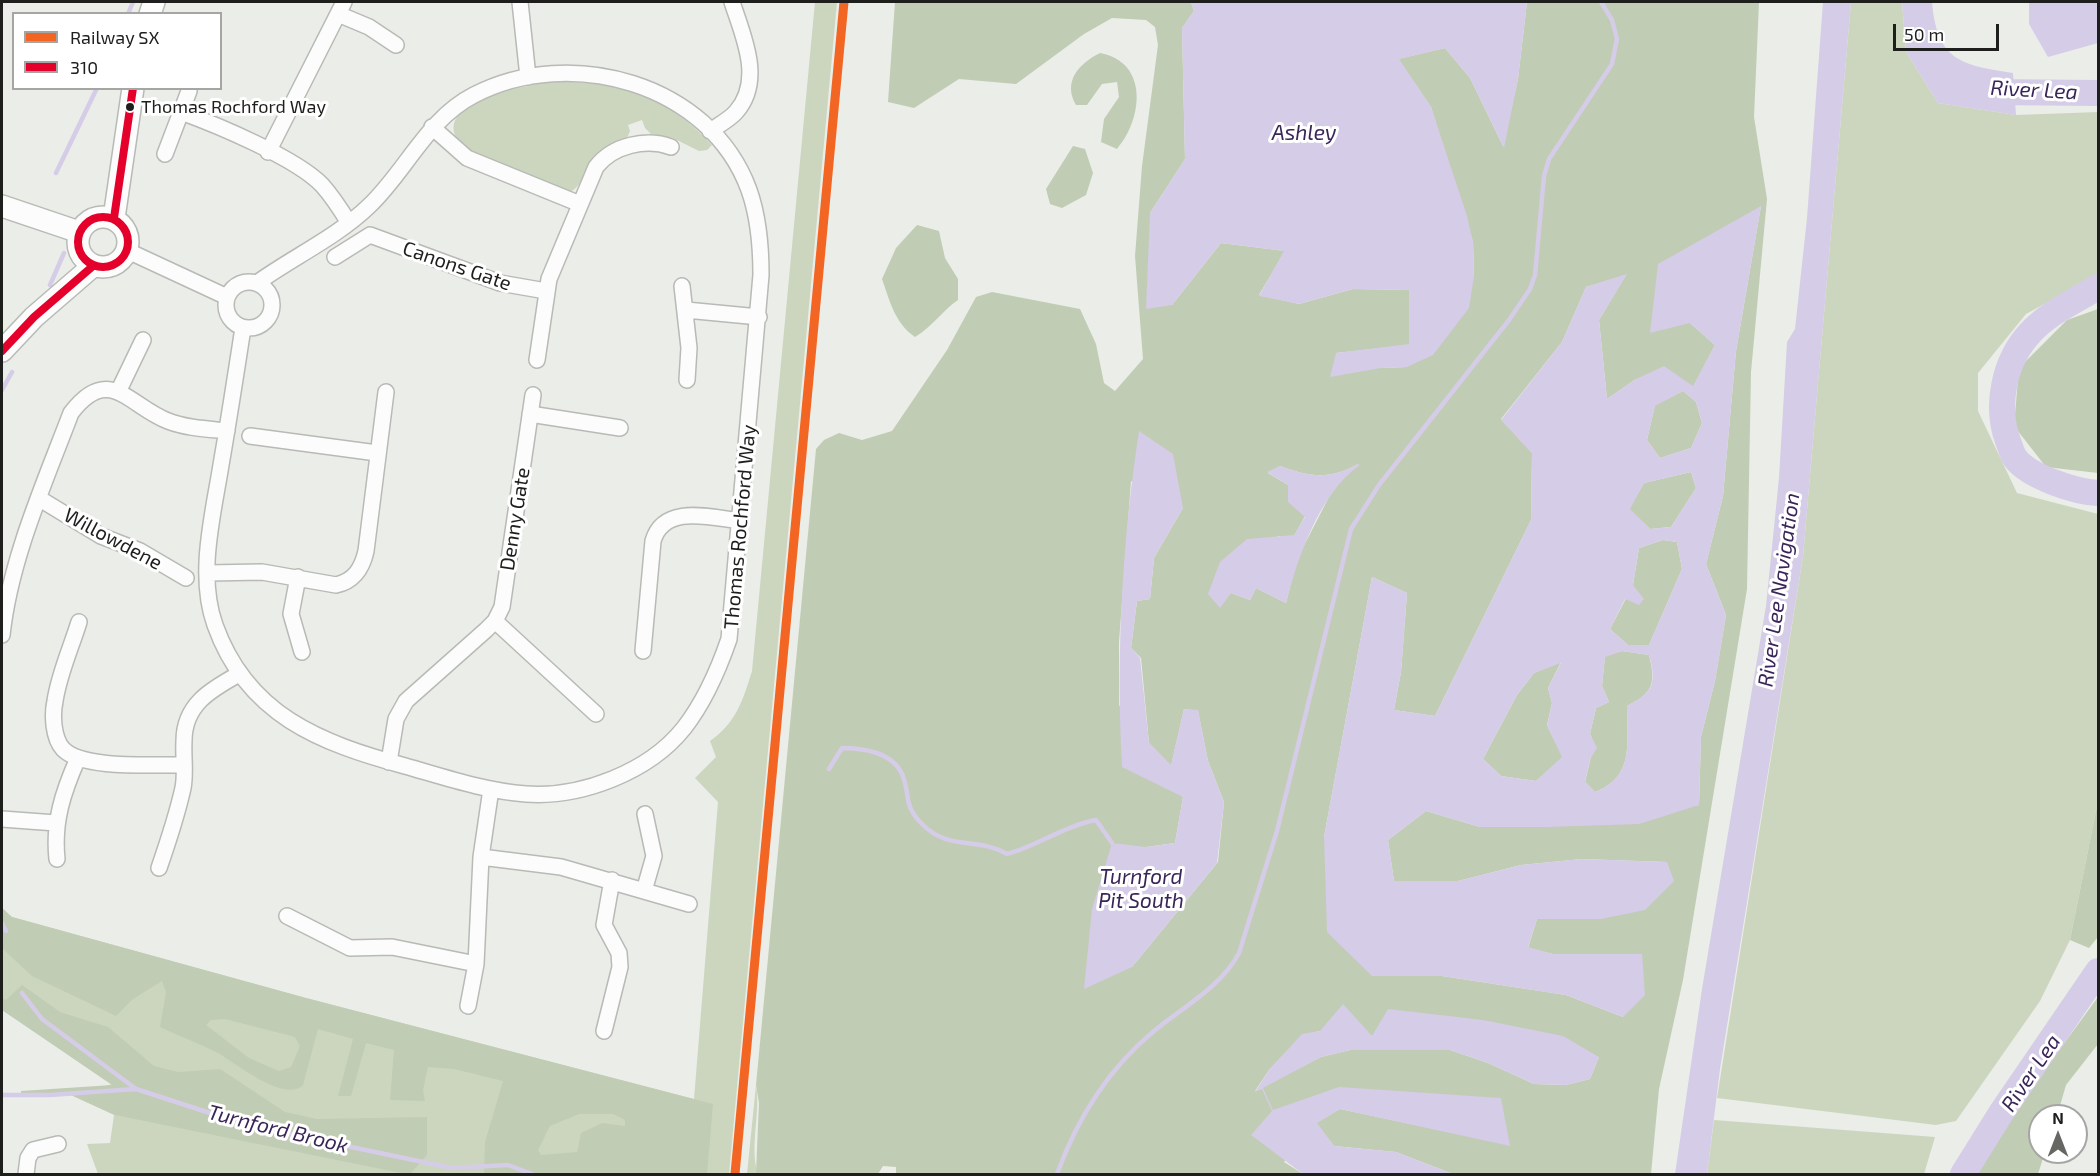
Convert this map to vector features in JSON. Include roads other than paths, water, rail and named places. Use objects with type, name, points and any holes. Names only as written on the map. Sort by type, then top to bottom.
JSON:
[{"type":"main road","points":[[114,218],[133,90]]},
{"type":"main road","points":[[2,206],[79,232]]},
{"type":"main road","points":[[99,216],[114,218],[122,224],[129,237],[128,251],[119,263],[110,267],[93,266],[82,258],[78,248],[79,232],[85,223],[99,216]]},
{"type":"main road","points":[[2,351],[34,317],[93,266]]},
{"type":"street","points":[[520,2],[528,77]]},
{"type":"street","points":[[710,131],[735,113],[746,99],[750,87],[749,59],[732,2]]},
{"type":"street","points":[[268,152],[341,8],[396,45]]},
{"type":"street","name":"Thomas Rochford Way","points":[[243,328],[208,546],[209,601],[215,625],[239,674],[272,710],[293,725],[349,751],[491,789],[527,794],[563,793],[597,784],[630,770],[683,730],[718,672],[729,639],[759,317],[760,239],[755,210],[739,169],[710,131],[666,96],[627,81],[574,72],[528,77],[500,84],[473,95],[432,127],[387,187],[349,222],[257,283]]},
{"type":"street","points":[[165,154],[189,91]]},
{"type":"street","points":[[181,112],[268,152],[316,179],[349,222]]},
{"type":"street","points":[[432,127],[467,158],[580,204]]},
{"type":"street","points":[[537,360],[546,291],[596,166],[609,154],[644,143],[659,143],[671,147]]},
{"type":"street","name":"Canons Gate","points":[[335,257],[370,235],[500,283],[546,291]]},
{"type":"street","points":[[128,251],[227,297]]},
{"type":"street","points":[[244,282],[257,283],[265,288],[271,298],[271,314],[257,327],[243,328],[233,322],[226,311],[227,297],[234,288],[244,282]]},
{"type":"street","points":[[682,286],[689,348],[687,380]]},
{"type":"street","points":[[686,310],[759,317]]},
{"type":"street","points":[[142,340],[119,390],[167,421],[227,431]]},
{"type":"street","name":"Willowdene","points":[[2,635],[15,567],[71,413],[82,398],[99,390],[119,390]]},
{"type":"street","points":[[208,573],[262,572],[336,585],[347,581],[362,567],[386,392]]},
{"type":"street","name":"Denny Gate","points":[[495,621],[502,607],[533,395]]},
{"type":"street","points":[[530,414],[620,428]]},
{"type":"street","points":[[250,436],[378,453]]},
{"type":"street","name":"Willowdene","points":[[40,499],[101,536],[140,551],[186,578]]},
{"type":"street","points":[[643,651],[653,541],[658,530],[672,518],[686,516],[741,521]]},
{"type":"street","points":[[298,577],[291,614],[302,652]]},
{"type":"street","points":[[390,762],[396,719],[406,701],[495,621],[596,714]]},
{"type":"street","points":[[79,622],[54,702],[56,737],[64,750],[78,758],[113,763],[184,765]]},
{"type":"street","points":[[159,868],[183,787],[183,738],[187,717],[198,701],[213,688],[239,674]]},
{"type":"street","points":[[57,859],[56,823],[67,782],[78,758]]},
{"type":"street","points":[[468,1006],[476,964],[481,857],[491,789]]},
{"type":"street","points":[[644,891],[654,856],[645,814]]},
{"type":"street","points":[[2,819],[56,823]]},
{"type":"street","points":[[481,857],[561,867],[689,904]]},
{"type":"street","points":[[604,1031],[620,966],[619,953],[604,925],[612,880]]},
{"type":"street","points":[[286,916],[350,948],[392,947],[476,964]]},
{"type":"street","points":[[26,1174],[28,1158],[33,1150],[58,1144]]},
{"type":"water","name":"Ashley","points":[[1191,2],[1527,2],[1518,79],[1504,148],[1470,78],[1445,48],[1399,59],[1431,107],[1467,216],[1473,242],[1474,276],[1469,308],[1433,355],[1407,367],[1381,368],[1330,377],[1336,353],[1409,344],[1409,290],[1353,289],[1299,304],[1259,296],[1284,251],[1221,243],[1172,305],[1146,309],[1150,213],[1185,159],[1182,28],[1194,11]]},
{"type":"water","name":"River Lee Navigation","points":[[1823,2],[1851,2],[1803,556],[1720,1069],[1707,1174],[1675,1174],[1702,989],[1766,606],[1779,478],[1787,342],[1795,329],[1807,218]]},
{"type":"water","points":[[1902,2],[1932,2],[1939,37],[1955,57],[1979,67],[2013,73],[2016,115],[1938,103],[1906,52]]},
{"type":"water","points":[[2029,2],[2098,2],[2098,43],[2048,57],[2029,24]]},
{"type":"water","points":[[1761,206],[1736,351],[1723,496],[1706,564],[1726,615],[1715,681],[1701,737],[1699,805],[1639,824],[1547,827],[1480,827],[1426,811],[1388,840],[1394,881],[1458,881],[1521,865],[1582,859],[1667,862],[1674,881],[1645,910],[1601,919],[1537,919],[1528,947],[1553,954],[1642,954],[1645,995],[1623,1017],[1566,995],[1442,976],[1372,976],[1327,932],[1324,837],[1372,577],[1407,593],[1401,672],[1394,710],[1435,716],[1531,520],[1532,453],[1501,420],[1562,342],[1586,287],[1627,274],[1599,320],[1607,399],[1636,379],[1664,366],[1693,386],[1715,345],[1690,323],[1650,333],[1658,264]],"holes":[[[1683,391],[1696,402],[1702,423],[1691,448],[1660,458],[1647,440],[1655,406]],[[1691,472],[1696,488],[1671,527],[1650,529],[1630,509],[1644,483]],[[1663,540],[1677,542],[1682,569],[1649,645],[1628,645],[1610,629],[1625,599],[1639,605],[1644,599],[1633,585],[1639,548]],[[1622,651],[1649,655],[1653,673],[1651,686],[1643,696],[1627,706],[1627,745],[1623,767],[1617,777],[1595,792],[1585,781],[1591,757],[1597,748],[1590,734],[1596,708],[1609,702],[1602,686],[1605,657]],[[1561,663],[1548,688],[1552,703],[1547,726],[1562,757],[1536,781],[1501,776],[1483,759],[1517,695],[1534,673]]]},
{"type":"water","name":"Turnford Pit South","points":[[1139,431],[1173,454],[1183,508],[1154,558],[1150,599],[1137,601],[1131,648],[1140,658],[1149,743],[1171,765],[1184,709],[1198,710],[1208,761],[1224,802],[1217,863],[1132,967],[1084,989],[1092,909],[1112,843],[1146,847],[1175,843],[1183,797],[1122,767],[1120,641],[1122,599],[1128,515]]},
{"type":"water","points":[[1360,465],[1333,492],[1312,528],[1286,603],[1256,588],[1250,600],[1231,593],[1220,608],[1208,594],[1220,562],[1247,539],[1294,535],[1305,517],[1288,502],[1288,485],[1267,472],[1280,466],[1300,473],[1329,475]]},
{"type":"water","points":[[1343,1004],[1372,1036],[1388,1009],[1483,1020],[1563,1036],[1599,1057],[1590,1079],[1566,1085],[1534,1084],[1488,1063],[1450,1050],[1350,1050],[1321,1057],[1263,1088],[1273,1110],[1339,1087],[1501,1098],[1510,1146],[1340,1109],[1317,1123],[1334,1146],[1396,1152],[1453,1174],[1303,1174],[1251,1135],[1272,1111],[1262,1089],[1255,1092],[1269,1070],[1302,1034],[1320,1031]]},
{"type":"waterway","name":"Turnford Brook","points":[[129,12],[133,2]]},
{"type":"waterway","points":[[1057,1174],[1084,1115],[1108,1078],[1137,1046],[1212,986],[1239,953],[1277,831],[1351,529],[1379,485],[1509,320],[1530,289],[1535,275],[1544,176],[1549,159],[1612,64],[1617,39],[1612,20],[1601,2]]},
{"type":"waterway","name":"River Lea","points":[[1980,86],[1991,92],[2098,93]]},
{"type":"waterway","name":"Turnford Brook","points":[[56,173],[96,90]]},
{"type":"waterway","name":"Turnford Brook","points":[[50,285],[64,253]]},
{"type":"waterway","name":"River Lea","points":[[2098,287],[2045,319],[2030,333],[2021,344],[2008,370],[2002,399],[2004,427],[2011,450],[2022,465],[2053,482],[2078,490],[2098,493]]},
{"type":"waterway","name":"Turnford Brook","points":[[2,390],[12,372]]},
{"type":"waterway","points":[[829,769],[842,748],[867,750],[884,756],[902,774],[909,805],[916,817],[932,832],[953,841],[986,846],[1007,854],[1096,820],[1112,843]]},
{"type":"waterway","name":"Turnford Brook","points":[[2,923],[6,931]]},
{"type":"waterway","name":"River Lea","points":[[1963,1174],[2001,1113],[2098,971]]},
{"type":"waterway","name":"Turnford Brook","points":[[22,993],[42,1019],[136,1089],[250,1126],[452,1168],[508,1165],[532,1174]]},
{"type":"waterway","points":[[2,1095],[50,1095],[136,1089]]},
{"type":"rail line","name":"SX","points":[[735,1174],[844,2]]},
{"type":"place","name":"Thomas Rochford Way","points":[[130,107]]}]
